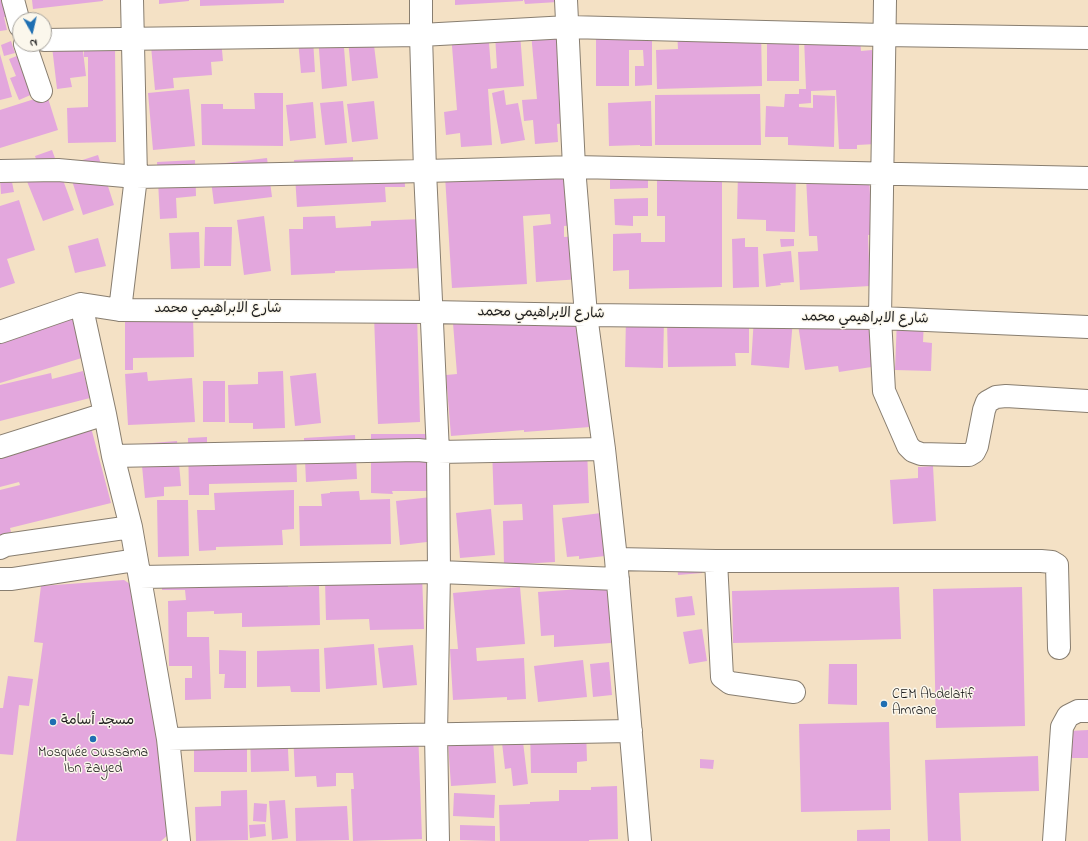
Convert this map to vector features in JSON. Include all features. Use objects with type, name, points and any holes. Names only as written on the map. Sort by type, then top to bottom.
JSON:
[{"type":"street","points":[[13,0],[16,12]]},
{"type":"street","points":[[120,310],[136,177],[132,0]]},
{"type":"street","points":[[421,0],[425,172],[438,452],[439,572],[436,734],[438,841]]},
{"type":"street","points":[[566,0],[574,167],[586,315],[604,449],[617,569],[640,841]]},
{"type":"street","points":[[885,0],[880,318],[884,391],[908,446],[921,454],[969,455],[974,452],[977,446],[987,402],[996,397],[1006,396],[1088,401]]},
{"type":"street","points":[[52,40],[421,35],[568,27],[884,35],[1088,38]]},
{"type":"street","points":[[28,52],[41,91]]},
{"type":"street","points":[[0,171],[58,170],[136,177],[425,172],[574,167],[883,175],[1088,178]]},
{"type":"street","points":[[81,304],[106,414],[113,456],[131,527],[168,739],[179,841]]},
{"type":"street","name":"شارع الابراهيمي محمد","points":[[0,332],[81,304],[120,310],[431,312],[880,318],[1088,327]]},
{"type":"street","points":[[0,447],[106,414]]},
{"type":"street","points":[[113,456],[418,450],[438,452],[604,449]]},
{"type":"street","points":[[0,548],[6,545],[131,527]]},
{"type":"street","points":[[716,561],[722,677],[730,683],[794,692]]},
{"type":"street","points":[[0,579],[138,569],[439,572],[617,569],[716,561],[1041,561],[1052,562],[1057,565],[1059,648]]},
{"type":"street","points":[[1054,841],[1062,727],[1068,716],[1078,711],[1088,711]]},
{"type":"street","points":[[168,739],[631,731]]},
{"type":"building","points":[[0,0],[11,0],[14,12],[12,12],[12,16],[4,17],[7,30],[0,31]]},
{"type":"building","points":[[32,0],[103,0],[103,1],[33,9]]},
{"type":"building","points":[[159,0],[189,0],[189,1],[159,4]]},
{"type":"building","points":[[200,0],[284,0],[284,3],[200,6]]},
{"type":"building","points":[[455,0],[523,0],[523,1],[455,5]]},
{"type":"building","points":[[524,0],[558,0],[558,2],[525,4]]},
{"type":"building","points":[[220,28],[223,61],[211,62],[212,75],[173,78],[174,88],[155,90],[150,35]]},
{"type":"building","points":[[761,29],[762,86],[657,89],[656,50],[678,49],[677,31]]},
{"type":"building","points":[[488,30],[491,69],[497,68],[495,35],[520,33],[524,86],[488,89],[492,145],[461,147],[460,133],[446,135],[444,112],[457,110],[451,33]]},
{"type":"building","points":[[557,31],[565,123],[557,124],[558,142],[535,144],[533,120],[524,121],[522,100],[537,99],[531,33]]},
{"type":"building","points":[[84,33],[115,46],[116,142],[68,143],[67,108],[88,107],[88,57],[84,57]]},
{"type":"building","points":[[652,34],[652,85],[635,86],[635,66],[644,66],[643,50],[629,50],[629,86],[596,86],[596,38]]},
{"type":"building","points":[[767,34],[799,34],[799,81],[767,81]]},
{"type":"building","points":[[81,35],[86,76],[70,78],[72,87],[57,89],[52,38]]},
{"type":"building","points":[[343,35],[347,86],[322,89],[318,37]]},
{"type":"building","points":[[373,37],[378,78],[352,81],[348,40]]},
{"type":"building","points":[[804,37],[860,38],[861,51],[872,50],[876,144],[857,145],[857,149],[839,149],[836,90],[811,91],[811,103],[799,104],[799,107],[813,108],[813,95],[835,96],[834,147],[788,145],[788,137],[765,137],[766,106],[784,107],[785,94],[799,94],[799,89],[806,89]]},
{"type":"building","points":[[313,39],[315,72],[301,73],[298,40]]},
{"type":"building","points":[[11,41],[12,52],[15,53],[4,56],[1,45]]},
{"type":"building","points":[[27,52],[42,90],[19,100],[10,78],[16,76],[9,59]]},
{"type":"building","points":[[0,54],[12,97],[0,100]]},
{"type":"building","points":[[189,89],[195,146],[153,150],[148,93]]},
{"type":"building","points":[[504,90],[506,105],[518,103],[525,140],[501,144],[492,93]]},
{"type":"building","points":[[254,93],[283,93],[283,146],[202,145],[201,104],[223,104],[223,109],[255,109]]},
{"type":"building","points":[[760,94],[761,145],[655,145],[655,95]]},
{"type":"building","points":[[47,95],[58,130],[0,148],[0,110]]},
{"type":"building","points":[[343,101],[347,143],[325,145],[320,103]]},
{"type":"building","points":[[374,101],[378,139],[352,142],[347,104]]},
{"type":"building","points":[[651,101],[652,146],[609,146],[608,103]]},
{"type":"building","points":[[313,102],[316,138],[290,141],[286,105]]},
{"type":"building","points":[[52,150],[74,210],[43,221],[24,174],[39,168],[35,156]]},
{"type":"building","points":[[98,155],[114,205],[83,215],[67,165]]},
{"type":"building","points":[[353,157],[353,163],[404,161],[405,187],[385,187],[386,202],[297,207],[294,160]]},
{"type":"building","points":[[267,158],[272,197],[214,204],[209,165]]},
{"type":"building","points":[[195,160],[196,196],[176,198],[177,218],[160,219],[157,162]]},
{"type":"building","points":[[571,168],[576,225],[564,226],[564,237],[579,236],[581,279],[536,282],[533,226],[551,224],[550,214],[523,216],[527,284],[452,288],[445,176]]},
{"type":"building","points":[[657,171],[722,175],[722,287],[629,289],[629,270],[613,271],[613,234],[641,233],[641,242],[665,242],[665,216],[657,216]]},
{"type":"building","points":[[738,172],[796,173],[795,232],[766,231],[766,220],[737,219]]},
{"type":"building","points":[[648,174],[648,188],[610,189],[610,175]]},
{"type":"building","points":[[869,174],[872,235],[868,235],[870,286],[800,290],[798,252],[818,251],[817,236],[809,236],[806,177]]},
{"type":"building","points":[[11,177],[14,192],[1,194],[0,179]]},
{"type":"building","points":[[648,198],[648,216],[633,216],[633,226],[615,225],[614,199]]},
{"type":"building","points":[[19,200],[35,250],[7,259],[15,283],[0,288],[0,206]]},
{"type":"building","points":[[264,216],[271,271],[244,275],[237,220]]},
{"type":"building","points":[[335,216],[336,228],[371,226],[371,221],[422,219],[424,268],[335,271],[335,273],[291,275],[289,229],[303,229],[303,217]]},
{"type":"building","points":[[205,227],[232,227],[231,266],[204,266]]},
{"type":"building","points":[[199,232],[200,268],[171,269],[169,233]]},
{"type":"building","points":[[98,238],[106,266],[75,273],[68,246]]},
{"type":"building","points":[[745,238],[745,247],[758,247],[759,287],[733,288],[732,239]]},
{"type":"building","points":[[780,239],[794,239],[794,246],[781,247]]},
{"type":"building","points":[[791,251],[794,282],[780,283],[781,285],[766,287],[763,254]]},
{"type":"building","points":[[417,314],[420,422],[378,424],[374,316]]},
{"type":"building","points":[[73,316],[85,357],[0,383],[0,338]]},
{"type":"building","points":[[193,316],[194,357],[133,358],[133,370],[125,370],[125,317]]},
{"type":"building","points":[[582,317],[590,427],[524,432],[524,430],[451,436],[446,375],[457,374],[453,323],[492,320],[492,324]]},
{"type":"building","points":[[626,317],[664,320],[663,368],[625,367]]},
{"type":"building","points":[[754,317],[793,319],[789,368],[751,365]]},
{"type":"building","points":[[749,318],[749,353],[735,353],[736,366],[668,367],[667,319]]},
{"type":"building","points":[[797,318],[872,323],[878,366],[839,372],[838,366],[805,370]]},
{"type":"building","points":[[897,319],[924,320],[923,342],[932,343],[931,371],[895,370]]},
{"type":"building","points":[[83,371],[90,398],[0,421],[0,385],[51,373],[52,379]]},
{"type":"building","points":[[283,371],[285,428],[253,429],[253,423],[229,423],[228,385],[258,384],[258,372]]},
{"type":"building","points":[[147,372],[148,381],[192,378],[195,422],[128,425],[125,374]]},
{"type":"building","points":[[316,373],[321,423],[295,426],[290,376]]},
{"type":"building","points":[[203,381],[225,381],[225,422],[203,422]]},
{"type":"building","points":[[89,420],[111,503],[10,528],[11,532],[0,535],[0,490],[20,485],[19,482],[0,487],[0,442]]},
{"type":"building","points":[[371,434],[431,434],[431,491],[392,491],[393,494],[371,493]]},
{"type":"building","points":[[355,435],[357,479],[306,482],[304,438]]},
{"type":"building","points":[[207,437],[207,443],[296,442],[297,482],[209,484],[209,495],[189,495],[188,438]]},
{"type":"building","points":[[177,441],[181,486],[164,487],[164,496],[145,498],[140,444]]},
{"type":"building","points":[[587,448],[589,503],[553,505],[555,562],[504,565],[503,521],[523,520],[522,504],[494,505],[492,449]]},
{"type":"building","points":[[933,466],[936,521],[893,524],[890,480],[918,478],[918,467]]},
{"type":"building","points":[[294,490],[294,529],[282,530],[283,545],[216,547],[216,550],[199,551],[197,510],[215,510],[214,493]]},
{"type":"building","points":[[359,491],[360,500],[390,499],[391,544],[300,546],[299,506],[322,506],[321,494],[330,492]]},
{"type":"building","points":[[431,497],[436,541],[400,545],[396,501]]},
{"type":"building","points":[[157,500],[188,500],[189,556],[158,557]]},
{"type":"building","points":[[491,509],[495,555],[460,558],[456,513]]},
{"type":"building","points":[[601,513],[605,556],[579,559],[579,556],[567,557],[562,518]]},
{"type":"building","points":[[701,560],[702,573],[678,575],[677,562]]},
{"type":"building","points":[[422,575],[424,629],[370,630],[369,619],[326,620],[325,580]]},
{"type":"building","name":"Mosquée Oussama Ibn Zayed","points":[[124,580],[136,588],[169,834],[161,841],[16,841],[43,643],[34,642],[41,586]]},
{"type":"building","points":[[288,580],[288,587],[319,586],[320,625],[242,627],[242,613],[214,614],[214,611],[187,612],[187,637],[209,637],[211,699],[185,700],[185,678],[192,678],[192,666],[169,666],[168,601],[186,600],[185,590],[162,590],[162,583]]},
{"type":"building","points":[[520,587],[525,644],[476,648],[477,661],[524,658],[526,699],[507,700],[507,697],[453,700],[450,649],[458,649],[453,593]]},
{"type":"building","points":[[608,587],[611,643],[554,647],[554,635],[541,636],[538,592]]},
{"type":"building","points":[[899,587],[901,639],[733,643],[732,591]]},
{"type":"building","points":[[1022,587],[1025,726],[936,728],[933,589]]},
{"type":"building","points":[[692,596],[695,615],[677,617],[675,598]]},
{"type":"building","points":[[702,629],[707,661],[689,664],[683,632]]},
{"type":"building","points":[[374,644],[377,685],[326,689],[324,648]]},
{"type":"building","points":[[413,645],[417,685],[383,688],[378,648]]},
{"type":"building","points":[[319,649],[320,692],[291,692],[290,686],[257,687],[257,651]]},
{"type":"building","points":[[219,650],[246,651],[246,688],[224,688],[225,674],[219,674]]},
{"type":"building","points":[[583,660],[587,697],[538,702],[534,666]]},
{"type":"building","points":[[609,662],[612,695],[593,697],[590,664]]},
{"type":"building","points":[[829,664],[857,664],[857,705],[828,704]]},
{"type":"building","points":[[8,676],[33,679],[29,706],[19,705],[13,755],[0,754],[0,708],[3,708]]},
{"type":"building","points":[[889,722],[891,810],[801,812],[799,724]]},
{"type":"building","points":[[492,725],[496,783],[451,786],[447,728]]},
{"type":"building","points":[[521,725],[528,784],[513,786],[511,768],[505,769],[501,734]]},
{"type":"building","points":[[287,728],[289,771],[251,772],[250,730]]},
{"type":"building","points":[[418,729],[422,839],[353,841],[351,789],[354,789],[353,773],[336,773],[336,786],[317,787],[316,776],[295,777],[293,732]]},
{"type":"building","points":[[586,729],[587,761],[577,762],[577,773],[531,773],[530,730]]},
{"type":"building","points":[[1088,730],[1088,758],[1071,758],[1069,731]]},
{"type":"building","points":[[247,739],[247,772],[194,772],[194,743]]},
{"type":"building","points":[[1038,756],[1039,791],[959,793],[961,841],[928,841],[925,760]]},
{"type":"building","points":[[700,759],[714,760],[713,769],[700,768]]},
{"type":"building","points":[[617,786],[618,839],[589,841],[500,841],[499,805],[559,801],[559,790],[591,790],[591,787]]},
{"type":"building","points":[[247,790],[248,840],[196,841],[195,807],[221,806],[221,791]]},
{"type":"building","points":[[454,793],[495,795],[494,818],[453,816]]},
{"type":"building","points":[[285,800],[288,838],[272,840],[269,801]]},
{"type":"building","points":[[254,803],[267,804],[266,822],[253,821]]},
{"type":"building","points":[[347,806],[349,840],[296,841],[295,808]]},
{"type":"building","points":[[265,824],[266,836],[250,838],[249,825]]},
{"type":"building","points":[[460,825],[495,826],[495,841],[460,840]]},
{"type":"building","points":[[890,829],[890,841],[857,841],[857,830]]},
{"type":"place","name":"CEM Abdelatif Amrane","points":[[884,704]]},
{"type":"place","name":"مسجد أسامة","points":[[53,722]]},
{"type":"place","name":"Mosquée Oussama Ibn Zayed","points":[[93,739]]}]
